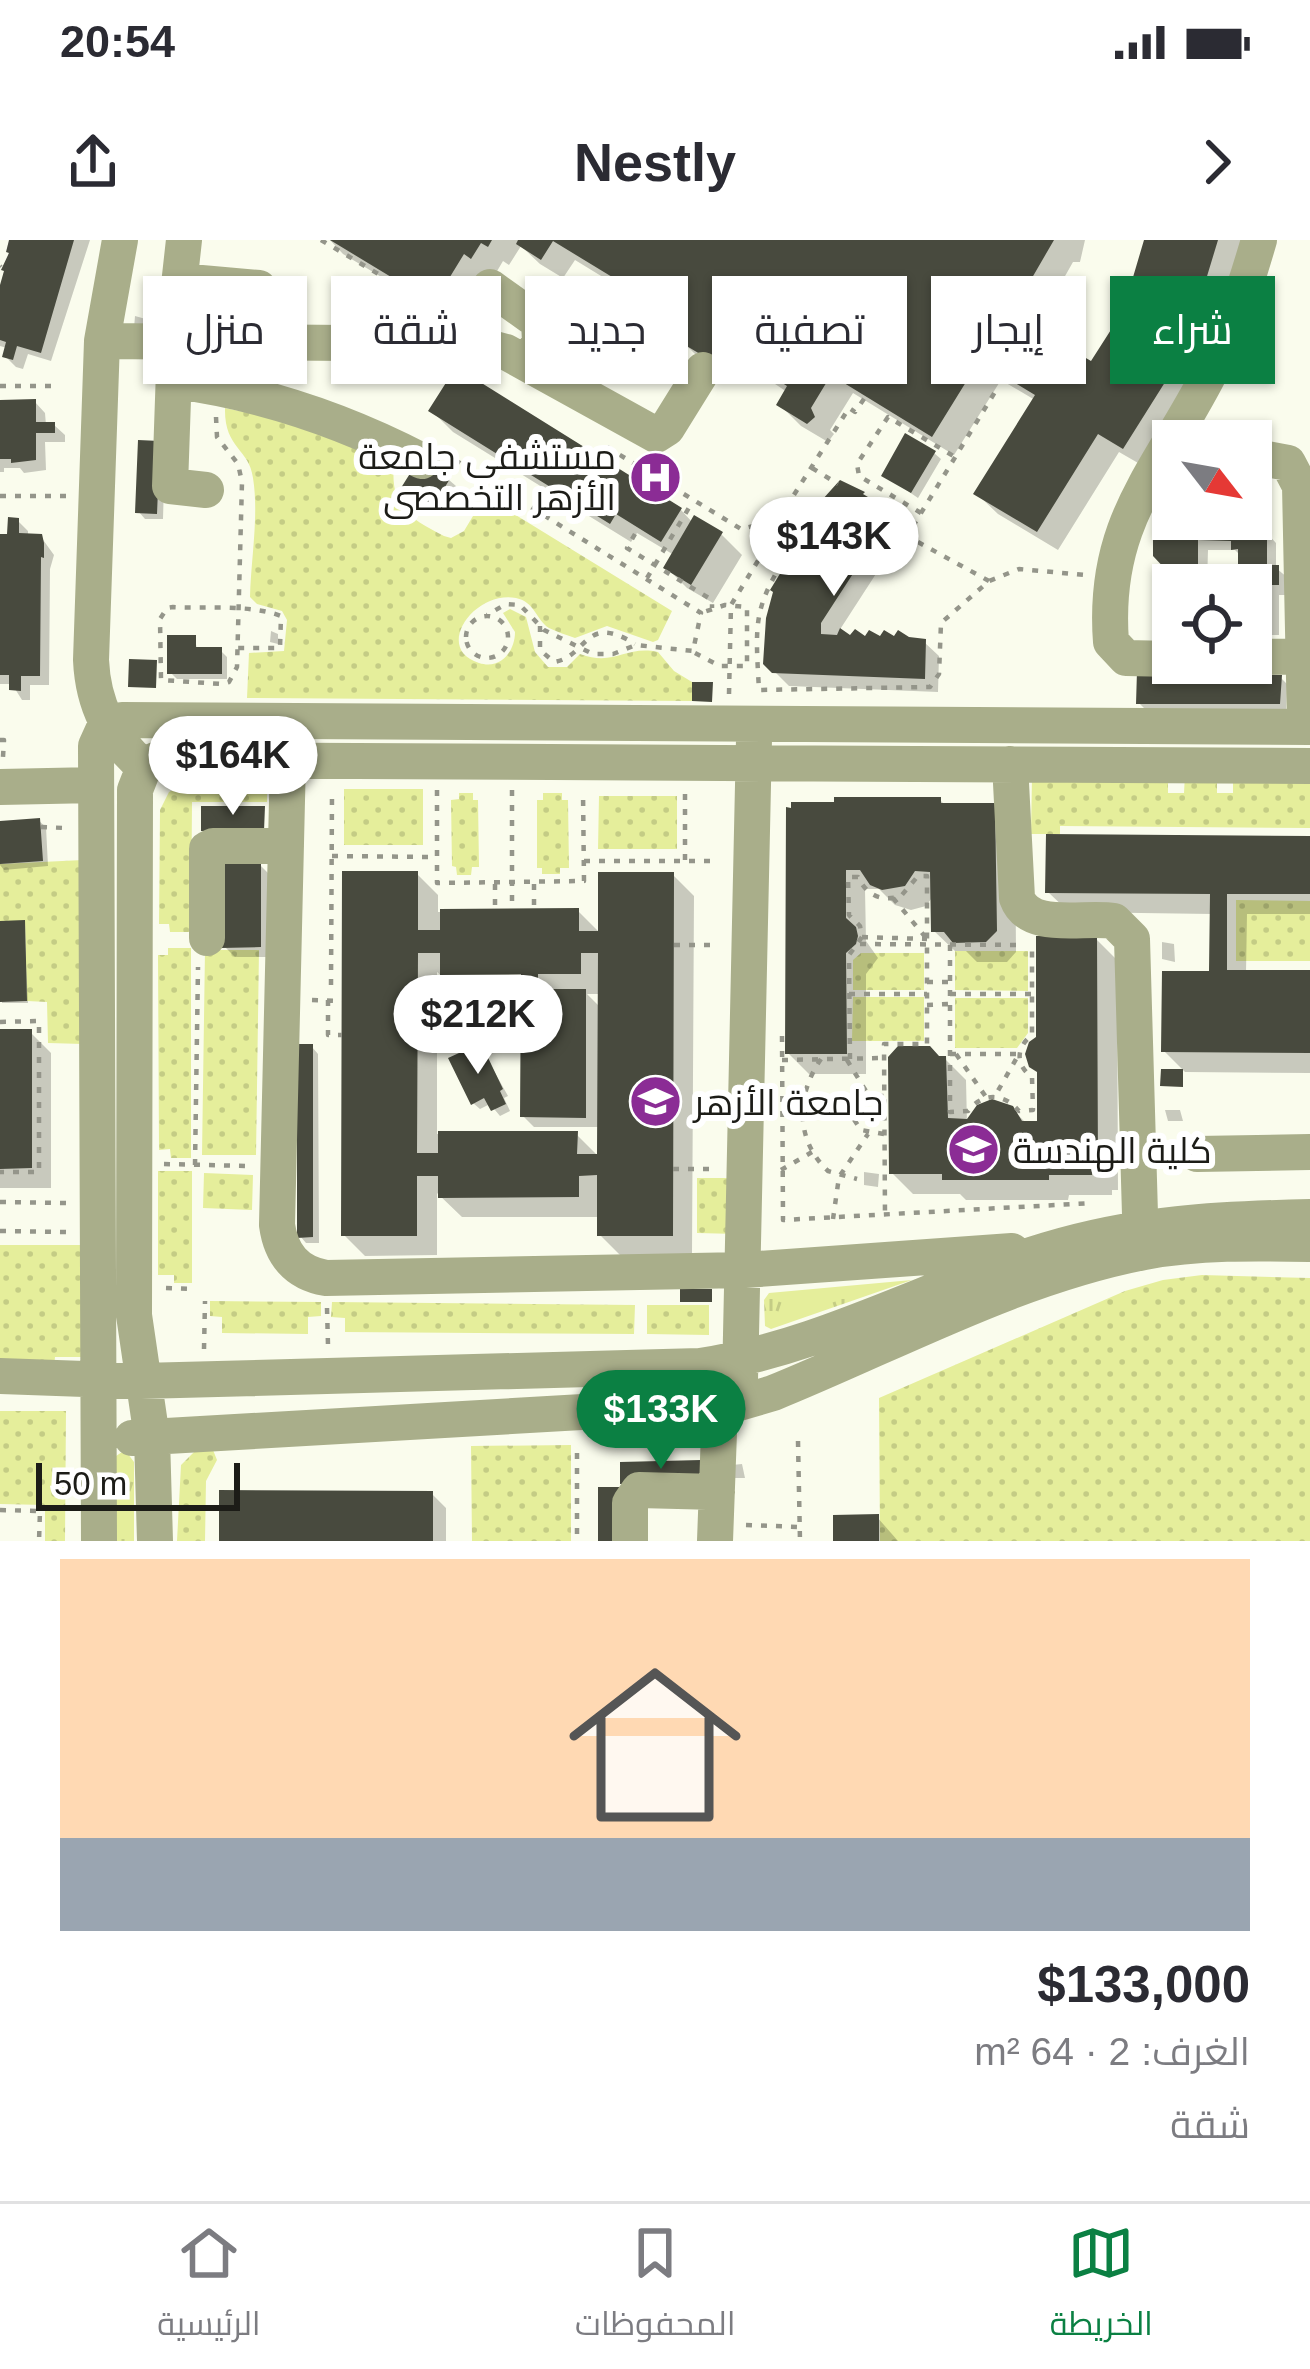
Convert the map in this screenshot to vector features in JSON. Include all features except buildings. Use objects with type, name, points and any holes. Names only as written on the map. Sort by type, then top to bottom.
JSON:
[{"type":"lane","points":[[120,240],[102,341],[92,682],[106,724],[144,767]]},
{"type":"lane","points":[[180,276],[184,240]]},
{"type":"lane","points":[[1185,420],[1221,350],[1259,240]]},
{"type":"lane","points":[[102,341],[143,342]]},
{"type":"lane","points":[[307,343],[476,344],[525,362]]},
{"type":"lane","points":[[564,384],[656,435],[667,428],[703,370]]},
{"type":"lane","points":[[176,384],[170,486],[206,490]]},
{"type":"lane","points":[[193,384],[311,411],[422,460]]},
{"type":"lane","points":[[99,1541],[96,784],[97,737],[106,724],[122,720],[1307,726],[1300,486],[1288,463],[1272,460]]},
{"type":"lane","points":[[1152,478],[1125,522],[1110,635],[1114,649],[1133,660],[1152,660]]},
{"type":"lane","points":[[1272,657],[1303,656]]},
{"type":"lane","points":[[630,1541],[630,1504],[639,1490],[716,1519],[729,1404],[740,1360],[745,1270],[764,1170],[751,945],[754,763],[741,723]]},
{"type":"lane","points":[[155,1541],[152,1438],[134,1315],[135,790],[144,767],[168,758],[1310,766]]},
{"type":"lane","points":[[288,758],[277,1225],[282,1247],[296,1266],[316,1276],[745,1270],[1046,1250]]},
{"type":"lane","points":[[1010,764],[1021,909],[1036,918],[1114,921],[1132,939],[1140,1226]]},
{"type":"lane","points":[[0,787],[96,784]]},
{"type":"lane","points":[[207,938],[207,849],[286,847]]},
{"type":"lane","points":[[1197,1154],[1310,1152]]},
{"type":"lane","points":[[1268,1153],[1272,1218]]},
{"type":"lane","points":[[0,1401],[99,1391],[141,1381],[666,1369],[740,1360],[1046,1250],[1140,1226],[1310,1216]]},
{"type":"lane","points":[[99,1440],[729,1404],[773,1393],[1019,1289],[1140,1226],[1215,1244],[1310,1244]]},
{"type":"lane","points":[[0,1376],[99,1391]]},
{"type":"path","points":[[321,240],[382,276]]},
{"type":"path","points":[[0,386],[57,386]]},
{"type":"path","points":[[989,581],[908,537],[998,387]]},
{"type":"path","points":[[605,446],[740,529],[778,520],[849,408],[856,412],[866,396]]},
{"type":"path","points":[[921,514],[856,473],[874,435],[885,418],[891,418],[955,457]]},
{"type":"path","points":[[422,460],[431,445],[701,614]]},
{"type":"path","points":[[811,468],[838,484]]},
{"type":"path","points":[[0,496],[97,496]]},
{"type":"path","points":[[784,542],[811,500]]},
{"type":"path","points":[[646,579],[694,501]]},
{"type":"path","points":[[635,534],[627,548],[712,601],[712,608]]},
{"type":"path","points":[[741,723],[730,668],[731,605],[773,536],[792,547],[760,599],[759,690],[930,688],[938,680],[941,623],[989,581],[1018,569],[1114,578]]},
{"type":"path","points":[[487,615],[502,621],[508,634],[504,650],[491,658],[476,655],[466,643],[468,627],[479,616],[513,604],[527,609],[540,626],[603,655],[636,645],[693,651],[710,663],[730,668],[747,667],[747,608],[731,605],[701,614],[693,651]]},
{"type":"path","points":[[237,610],[236,674],[229,682],[161,680],[160,619],[164,610],[172,607],[237,610],[275,613],[283,620],[280,648],[237,648]]},
{"type":"path","points":[[540,626],[539,646],[547,659],[562,662],[577,646],[601,633],[620,635],[636,645]]},
{"type":"path","points":[[747,638],[756,637]]},
{"type":"path","points":[[331,985],[333,759]]},
{"type":"path","points":[[437,760],[437,883],[584,881],[583,761]]},
{"type":"path","points":[[512,760],[512,908]]},
{"type":"path","points":[[685,762],[685,861]]},
{"type":"path","points":[[332,856],[436,857]]},
{"type":"path","points":[[584,861],[719,861]]},
{"type":"path","points":[[869,1096],[848,1059],[849,955],[861,941],[860,926],[849,915],[848,877],[858,877],[875,896],[893,898],[909,891],[918,876],[927,877],[927,1044],[884,1044],[885,1217]]},
{"type":"path","points":[[495,882],[495,908]]},
{"type":"path","points":[[534,882],[534,908]]},
{"type":"path","points":[[893,898],[927,942]]},
{"type":"path","points":[[195,1165],[198,954],[207,938]]},
{"type":"path","points":[[861,941],[1032,945],[1032,1035],[1023,1042],[995,1096]]},
{"type":"path","points":[[674,945],[751,945]]},
{"type":"path","points":[[950,945],[950,1112],[968,1112],[986,1097],[995,1096],[1019,1111],[1033,1110],[1033,1077],[1022,1067],[1019,1054]]},
{"type":"path","points":[[927,982],[950,982]]},
{"type":"path","points":[[849,994],[927,994]]},
{"type":"path","points":[[950,994],[1032,994]]},
{"type":"path","points":[[328,1000],[328,1035],[342,1035]]},
{"type":"path","points":[[927,1004],[950,1004]]},
{"type":"path","points":[[328,1019],[342,1020]]},
{"type":"path","points":[[0,1022],[39,1022],[39,1172],[0,1172]]},
{"type":"path","points":[[782,1037],[764,1170],[784,1220],[885,1217],[1140,1226]]},
{"type":"path","points":[[953,1054],[1019,1054]]},
{"type":"path","points":[[953,1054],[986,1097]]},
{"type":"path","points":[[782,1060],[884,1058]]},
{"type":"path","points":[[821,1059],[808,1083],[802,1111],[812,1152],[839,1177],[857,1179]]},
{"type":"path","points":[[884,1096],[862,1098],[853,1110],[856,1125],[868,1134],[884,1134]]},
{"type":"path","points":[[833,1219],[839,1177],[868,1134]]},
{"type":"path","points":[[673,1169],[764,1170],[812,1152]]},
{"type":"path","points":[[166,1165],[279,1167]]},
{"type":"path","points":[[0,1202],[98,1218]]},
{"type":"path","points":[[0,1231],[98,1218]]},
{"type":"path","points":[[171,1288],[190,1289]]},
{"type":"path","points":[[205,1301],[205,1318]]},
{"type":"path","points":[[798,1441],[800,1541]]},
{"type":"path","points":[[577,1453],[577,1541]]},
{"type":"path","points":[[0,1510],[40,1511],[39,1541]]},
{"type":"path","points":[[716,1519],[800,1526]]},
{"type":"green space","points":[[225,408],[286,421],[394,463],[398,500],[420,523],[444,536],[451,538],[464,531],[485,496],[672,611],[653,642],[607,626],[575,638],[549,628],[522,600],[500,598],[474,611],[464,622],[459,646],[466,656],[487,664],[505,657],[515,632],[503,613],[510,609],[526,617],[535,652],[548,667],[567,667],[580,654],[602,658],[658,652],[674,671],[692,682],[692,701],[247,698],[249,653],[284,651],[287,620],[282,611],[257,604],[250,597],[255,492],[251,468],[228,432]]},
{"type":"green space","points":[[1185,774],[1217,774],[1217,793],[1233,793],[1233,777],[1310,778],[1310,828],[1060,826],[1060,834],[1031,834],[1032,776],[1168,777],[1168,793],[1184,793]]},
{"type":"green space","points":[[187,783],[267,784],[267,802],[192,802],[191,932],[170,932],[169,924],[159,924],[160,810],[169,792]]},
{"type":"green space","points":[[344,789],[423,789],[423,845],[344,845]]},
{"type":"green space","points":[[459,793],[473,793],[473,800],[478,800],[479,867],[472,867],[471,875],[457,875],[452,866],[451,800],[459,799]]},
{"type":"green space","points":[[543,793],[562,793],[562,800],[568,800],[569,868],[560,868],[560,874],[542,874],[542,868],[537,868],[537,800],[543,800]]},
{"type":"green space","points":[[599,796],[677,796],[677,849],[598,849]]},
{"type":"green space","points":[[83,860],[83,1044],[48,1043],[47,1002],[27,1001],[25,921],[0,921],[0,864]]},
{"type":"green space","points":[[1236,900],[1310,901],[1310,961],[1236,961]]},
{"type":"green space","points":[[168,948],[191,948],[191,1158],[171,1158],[170,1149],[159,1150],[158,955],[168,955]]},
{"type":"green space","points":[[205,950],[259,950],[256,1155],[202,1155]]},
{"type":"green space","points":[[955,951],[1028,951],[1028,991],[955,990]]},
{"type":"green space","points":[[861,953],[924,953],[924,990],[853,990],[853,960]]},
{"type":"green space","points":[[853,997],[924,997],[924,1041],[852,1041]]},
{"type":"green space","points":[[955,998],[1028,998],[1028,1033],[1017,1048],[955,1048]]},
{"type":"green space","points":[[158,1171],[192,1171],[192,1283],[174,1283],[174,1275],[158,1275]]},
{"type":"green space","points":[[204,1173],[253,1175],[252,1210],[203,1208]]},
{"type":"green space","points":[[697,1178],[737,1178],[737,1234],[697,1233]]},
{"type":"green space","points":[[0,1245],[83,1245],[83,1357],[55,1357],[54,1367],[0,1367]]},
{"type":"green space","points":[[1202,1275],[1310,1278],[1310,1541],[880,1541],[879,1398],[1125,1291]]},
{"type":"green space","points":[[912,1280],[771,1329],[765,1326],[764,1300],[769,1293]]},
{"type":"green space","points":[[210,1301],[321,1302],[321,1316],[308,1317],[308,1334],[222,1333],[222,1317],[210,1316]]},
{"type":"green space","points":[[332,1302],[635,1305],[634,1334],[345,1332],[345,1318],[331,1317]]},
{"type":"green space","points":[[647,1305],[709,1305],[709,1335],[647,1334]]},
{"type":"green space","points":[[0,1411],[66,1411],[65,1541],[45,1541],[45,1505],[0,1504]]},
{"type":"green space","points":[[571,1445],[571,1541],[472,1541],[471,1446]]},
{"type":"green space","points":[[125,1450],[134,1462],[134,1541],[115,1541],[116,1456]]},
{"type":"green space","points":[[213,1450],[217,1460],[206,1481],[205,1541],[177,1541],[181,1465],[195,1451]]},
{"type":"place","name":"مستشفى جامعة الأزهر التخصصى","points":[[655,477]]},
{"type":"place","name":"جامعة الأزهر","points":[[655,1102]]},
{"type":"place","name":"كلية الهندسة","points":[[974,1150]]}]
